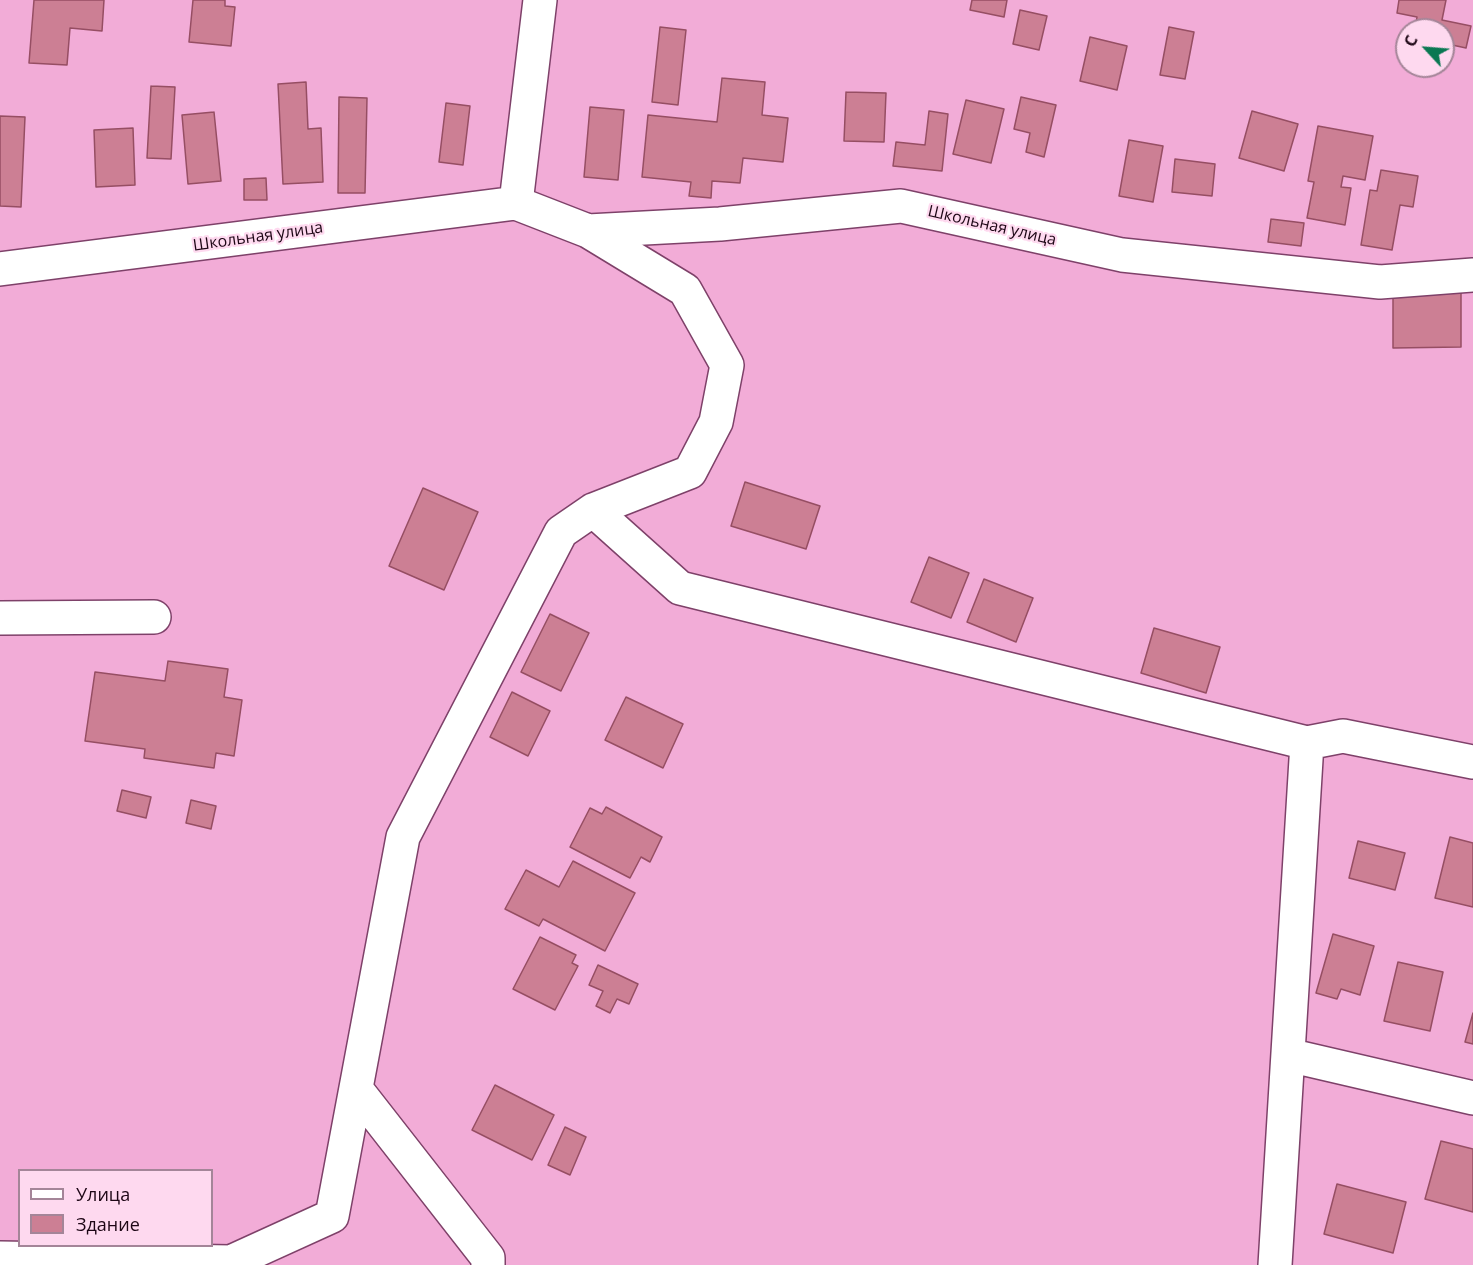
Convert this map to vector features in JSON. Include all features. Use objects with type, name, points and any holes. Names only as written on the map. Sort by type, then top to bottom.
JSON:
[{"type":"street","points":[[516,202],[540,0]]},
{"type":"street","name":"Школьная улица","points":[[0,269],[516,202],[588,231],[720,224],[901,206],[1122,255],[1380,282],[1473,275]]},
{"type":"street","points":[[0,1258],[231,1262],[332,1216],[403,837],[561,532],[593,510],[690,472],[716,422],[727,366],[685,290],[588,231]]},
{"type":"street","points":[[593,510],[680,588],[1307,742],[1343,736],[1473,762]]},
{"type":"street","points":[[0,618],[154,617]]},
{"type":"street","points":[[1275,1265],[1307,742]]},
{"type":"street","points":[[1288,1054],[1473,1098]]},
{"type":"street","points":[[356,1089],[488,1258],[488,1265]]},
{"type":"building","points":[[34,0],[104,0],[102,31],[70,28],[67,65],[29,63]]},
{"type":"building","points":[[193,0],[225,0],[225,6],[235,7],[231,46],[189,42]]},
{"type":"building","points":[[972,0],[1007,0],[1004,17],[970,10]]},
{"type":"building","points":[[1399,0],[1446,0],[1442,18],[1417,18],[1397,13]]},
{"type":"building","points":[[1020,10],[1047,16],[1039,50],[1013,44]]},
{"type":"building","points":[[1455,23],[1471,26],[1466,48],[1455,46]]},
{"type":"building","points":[[660,27],[686,30],[678,105],[652,102]]},
{"type":"building","points":[[1169,27],[1194,32],[1185,79],[1160,75]]},
{"type":"building","points":[[1090,37],[1127,46],[1117,90],[1080,81]]},
{"type":"building","points":[[722,78],[765,82],[762,115],[788,118],[783,162],[743,158],[740,183],[712,181],[711,198],[689,196],[691,182],[642,177],[648,115],[717,122]]},
{"type":"building","points":[[306,82],[308,129],[321,128],[323,182],[283,184],[278,84]]},
{"type":"building","points":[[151,86],[175,87],[171,159],[147,158]]},
{"type":"building","points":[[846,92],[886,93],[884,142],[844,141]]},
{"type":"building","points":[[339,97],[367,98],[365,193],[338,193]]},
{"type":"building","points":[[1021,97],[1056,105],[1044,157],[1026,152],[1030,133],[1014,129]]},
{"type":"building","points":[[966,100],[1004,109],[991,163],[953,154]]},
{"type":"building","points":[[446,103],[470,106],[463,165],[439,162]]},
{"type":"building","points":[[590,107],[624,110],[618,180],[584,177]]},
{"type":"building","points":[[929,111],[948,114],[942,171],[893,166],[896,142],[925,145]]},
{"type":"building","points":[[1252,111],[1298,124],[1284,171],[1239,158]]},
{"type":"building","points":[[214,112],[221,181],[188,184],[182,115]]},
{"type":"building","points":[[0,116],[25,117],[21,207],[0,206]]},
{"type":"building","points":[[1318,126],[1373,136],[1365,180],[1343,176],[1341,187],[1351,188],[1345,225],[1307,218],[1314,182],[1308,181]]},
{"type":"building","points":[[133,128],[135,185],[96,187],[94,130]]},
{"type":"building","points":[[1129,140],[1163,146],[1153,202],[1119,196]]},
{"type":"building","points":[[1175,159],[1215,164],[1212,196],[1172,192]]},
{"type":"building","points":[[1381,170],[1418,176],[1413,207],[1400,205],[1392,250],[1361,245],[1370,190],[1377,191]]},
{"type":"building","points":[[266,178],[267,200],[244,200],[244,179]]},
{"type":"building","points":[[1271,219],[1304,223],[1301,246],[1268,242]]},
{"type":"building","points":[[1393,292],[1461,292],[1461,347],[1393,348]]},
{"type":"building","points":[[745,482],[820,506],[806,549],[731,526]]},
{"type":"building","points":[[423,488],[478,512],[444,590],[389,566]]},
{"type":"building","points":[[929,557],[969,573],[951,618],[911,602]]},
{"type":"building","points":[[984,579],[1033,598],[1016,642],[967,622]]},
{"type":"building","points":[[550,614],[589,633],[561,691],[521,672]]},
{"type":"building","points":[[1154,628],[1220,647],[1206,693],[1141,673]]},
{"type":"building","points":[[168,661],[228,669],[224,697],[242,700],[234,756],[216,753],[214,768],[144,758],[145,749],[85,741],[95,672],[165,681]]},
{"type":"building","points":[[512,692],[550,711],[528,756],[490,737]]},
{"type":"building","points":[[626,697],[683,724],[663,768],[605,740]]},
{"type":"building","points":[[122,790],[151,797],[146,818],[117,811]]},
{"type":"building","points":[[191,800],[216,806],[211,829],[186,823]]},
{"type":"building","points":[[606,807],[662,837],[650,862],[641,857],[630,878],[570,847],[590,808],[602,814]]},
{"type":"building","points":[[1450,837],[1473,843],[1473,907],[1435,898]]},
{"type":"building","points":[[1358,841],[1405,853],[1395,890],[1349,878]]},
{"type":"building","points":[[573,861],[635,893],[605,951],[543,919],[539,926],[505,909],[526,870],[559,887]]},
{"type":"building","points":[[1333,934],[1374,946],[1360,995],[1341,989],[1337,999],[1316,993]]},
{"type":"building","points":[[540,937],[576,955],[572,963],[578,966],[555,1010],[513,989]]},
{"type":"building","points":[[1398,962],[1443,972],[1430,1031],[1384,1021]]},
{"type":"building","points":[[598,965],[638,984],[629,1004],[617,999],[610,1013],[596,1006],[603,991],[589,985]]},
{"type":"building","points":[[1473,1013],[1473,1044],[1465,1042]]},
{"type":"building","points":[[495,1085],[554,1115],[532,1160],[472,1130]]},
{"type":"building","points":[[565,1127],[586,1137],[570,1175],[548,1165]]},
{"type":"building","points":[[1441,1141],[1473,1149],[1473,1212],[1425,1199]]},
{"type":"building","points":[[1337,1184],[1406,1202],[1393,1253],[1324,1234]]}]
